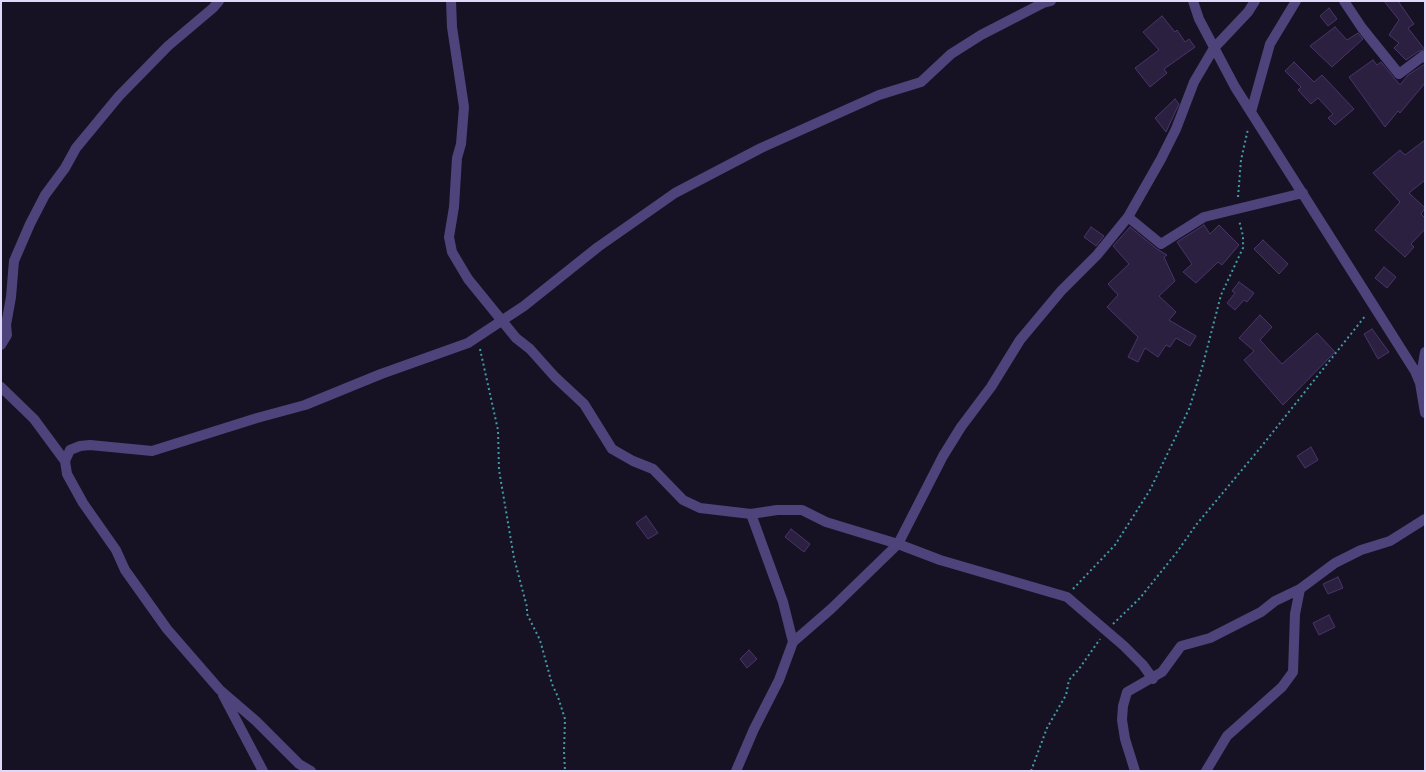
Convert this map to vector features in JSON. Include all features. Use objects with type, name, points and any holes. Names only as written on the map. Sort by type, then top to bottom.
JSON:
[{"type":"street","points":[[1,345],[7,335],[6,325],[11,297],[14,261],[30,224],[76,148],[119,96],[168,46],[213,8],[219,1]]},
{"type":"street","points":[[451,1],[452,27],[464,106],[461,144],[457,158],[454,207],[449,236],[452,252],[468,279],[516,338],[530,349],[584,404],[612,448],[633,461],[653,469],[683,500],[700,508],[751,514],[777,510],[802,510],[826,522],[898,544],[984,574],[1026,584],[1067,597],[1124,646],[1153,679]]},
{"type":"street","points":[[65,460],[70,450],[80,446],[90,445],[152,451],[304,405],[381,374],[468,343],[524,306],[640,216],[675,193],[761,148],[879,95],[921,82],[951,54],[981,35],[1043,3],[1051,1]]},
{"type":"street","points":[[1193,1],[1199,19],[1214,48],[1251,112],[1403,350],[1420,383],[1425,413]]},
{"type":"street","points":[[736,771],[779,680],[793,642],[831,609],[898,544],[943,456],[961,427],[991,387],[1020,340],[1061,291],[1097,255],[1128,217],[1176,129],[1194,82],[1214,48],[1248,12],[1255,1]]},
{"type":"street","points":[[1251,112],[1270,44],[1296,1]]},
{"type":"street","points":[[1344,1],[1362,28],[1399,74],[1423,56],[1425,58]]},
{"type":"street","points":[[1128,217],[1161,244],[1204,217],[1303,193]]},
{"type":"street","points":[[1420,383],[1425,352]]},
{"type":"street","points":[[1,387],[34,418],[65,460],[67,474],[83,503],[116,550],[135,586],[181,646],[220,690],[256,721],[299,764],[311,771]]},
{"type":"street","points":[[751,514],[783,602],[793,642]]},
{"type":"street","points":[[1135,771],[1125,740],[1122,720],[1123,706],[1128,692],[1137,685],[1153,679],[1166,668],[1180,646],[1210,638],[1260,612],[1275,601],[1300,589],[1335,563],[1361,550],[1390,541],[1425,518]]},
{"type":"street","points":[[1211,771],[1227,736],[1282,687],[1293,672],[1295,614],[1300,589]]},
{"type":"street","points":[[220,690],[263,771]]},
{"type":"street","points":[[1206,771],[1216,758]]},
{"type":"path","points":[[1067,597],[1071,590],[1115,545],[1150,490],[1189,409],[1221,295],[1243,248],[1243,236],[1237,209],[1241,160],[1251,112]]},
{"type":"path","points":[[1031,771],[1047,728],[1066,695],[1069,680],[1079,669],[1105,631],[1140,598],[1196,525],[1261,447],[1374,305]]},
{"type":"path","points":[[478,336],[498,430],[499,470],[514,558],[527,607],[527,614],[540,640],[552,684],[565,719],[565,771]]},
{"type":"building","points":[[1384,1],[1398,1],[1414,24],[1408,28],[1425,50],[1419,51],[1406,60],[1394,48],[1399,43],[1389,35],[1399,20]]},
{"type":"building","points":[[1329,8],[1337,19],[1328,26],[1320,16]]},
{"type":"building","points":[[1162,16],[1175,32],[1177,30],[1185,42],[1189,39],[1195,47],[1164,69],[1167,73],[1150,87],[1135,68],[1159,50],[1143,32]]},
{"type":"building","points":[[1335,27],[1347,40],[1358,33],[1363,39],[1332,67],[1310,46]]},
{"type":"building","points":[[1373,60],[1377,65],[1381,62],[1400,85],[1408,75],[1425,64],[1425,83],[1400,113],[1398,111],[1385,127],[1349,77]]},
{"type":"building","points":[[1294,62],[1314,82],[1322,75],[1354,109],[1335,125],[1328,118],[1333,114],[1318,98],[1311,104],[1298,90],[1301,87],[1285,71]]},
{"type":"building","points":[[1175,99],[1179,104],[1166,132],[1155,118]]},
{"type":"building","points":[[1425,140],[1425,180],[1409,193],[1425,208],[1421,214],[1425,218],[1425,229],[1411,244],[1414,247],[1405,257],[1375,230],[1400,202],[1373,173],[1400,150],[1405,155]]},
{"type":"building","points":[[1204,225],[1210,234],[1219,225],[1239,245],[1222,265],[1218,262],[1196,283],[1183,272],[1192,264],[1177,242]]},
{"type":"building","points":[[1091,227],[1104,236],[1096,246],[1084,237]]},
{"type":"building","points":[[1130,227],[1157,249],[1167,255],[1164,257],[1175,281],[1159,296],[1176,312],[1169,320],[1196,336],[1190,346],[1176,338],[1170,347],[1166,345],[1158,357],[1145,348],[1138,362],[1128,357],[1138,337],[1107,307],[1118,295],[1108,284],[1129,264],[1113,246]]},
{"type":"building","points":[[1263,240],[1288,264],[1279,274],[1254,249]]},
{"type":"building","points":[[1384,267],[1396,277],[1387,288],[1375,278]]},
{"type":"building","points":[[1239,282],[1254,293],[1247,302],[1244,300],[1235,310],[1227,303],[1235,293],[1232,291]]},
{"type":"building","points":[[1260,315],[1272,327],[1260,340],[1282,364],[1317,333],[1335,352],[1283,405],[1244,360],[1254,351],[1239,338]]},
{"type":"building","points":[[1372,329],[1389,352],[1378,359],[1364,334]]},
{"type":"building","points":[[1311,447],[1318,460],[1305,468],[1297,456]]},
{"type":"building","points":[[646,516],[658,533],[648,539],[636,523]]},
{"type":"building","points":[[791,529],[810,544],[804,552],[785,537]]},
{"type":"building","points":[[1338,577],[1343,588],[1328,594],[1323,584]]},
{"type":"building","points":[[1329,615],[1335,627],[1319,635],[1313,623]]},
{"type":"building","points":[[749,650],[757,659],[747,668],[740,659]]}]
